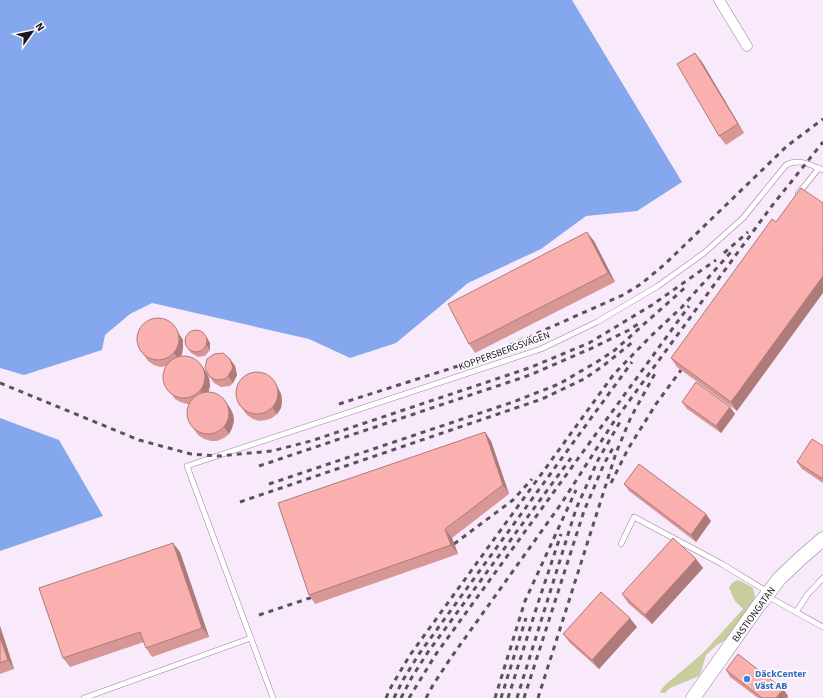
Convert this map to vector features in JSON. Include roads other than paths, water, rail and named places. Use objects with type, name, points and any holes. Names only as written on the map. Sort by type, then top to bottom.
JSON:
[{"type":"main road","name":"BASTIONGATAN","points":[[693,698],[768,594],[789,570],[823,539]]},
{"type":"street","points":[[719,0],[747,46]]},
{"type":"lane","name":"KOPPERSBERGSVÄGEN","points":[[251,638],[187,466],[541,349],[618,311],[681,270],[714,244],[743,218],[786,165],[795,161],[801,161],[821,169]]},
{"type":"lane","points":[[797,196],[821,169]]},
{"type":"lane","points":[[621,544],[634,517],[722,564],[796,612],[823,627]]},
{"type":"lane","points":[[796,612],[808,594],[823,578]]},
{"type":"lane","points":[[84,698],[251,638],[273,698]]},
{"type":"water","points":[[0,0],[572,0],[682,182],[637,211],[586,216],[541,249],[468,283],[396,343],[350,358],[309,339],[152,303],[130,314],[105,335],[102,350],[24,375],[0,368]]},
{"type":"water","points":[[0,418],[59,440],[103,516],[0,551]]},
{"type":"railway","points":[[339,404],[477,360],[623,295],[641,284],[665,264],[787,146],[823,119]]},
{"type":"railway","points":[[426,698],[450,659],[561,504],[613,423],[771,207],[823,142]]},
{"type":"railway","points":[[724,253],[748,232]]},
{"type":"railway","points":[[386,698],[410,655],[614,374],[682,307],[731,252]]},
{"type":"railway","points":[[0,383],[139,440],[191,454],[218,456],[272,451],[311,441],[529,368],[589,343],[652,305],[716,260]]},
{"type":"railway","points":[[269,484],[513,402],[559,384],[615,350],[688,285]]},
{"type":"railway","points":[[409,698],[436,654],[689,306]]},
{"type":"railway","points":[[259,466],[530,375],[590,349],[638,324]]},
{"type":"railway","points":[[240,502],[542,399],[584,379],[634,341]]},
{"type":"railway","points":[[394,698],[419,654],[632,362]]},
{"type":"railway","points":[[538,698],[616,453],[631,417],[657,370]]},
{"type":"railway","points":[[611,483],[628,449],[656,404],[681,370]]},
{"type":"railway","points":[[517,698],[576,509],[598,460],[620,422]]},
{"type":"railway","points":[[524,698],[584,511],[604,464],[614,446]]},
{"type":"railway","points":[[401,698],[428,652],[571,458]]},
{"type":"railway","points":[[454,544],[513,500],[532,479]]},
{"type":"railway","points":[[495,698],[525,601],[576,490]]},
{"type":"railway","points":[[508,698],[561,534]]},
{"type":"railway","points":[[259,615],[313,597]]},
{"type":"railway","points":[[501,698],[526,618]]},
{"type":"place","name":"DäckCenter Väst AB","points":[[747,679]]}]
